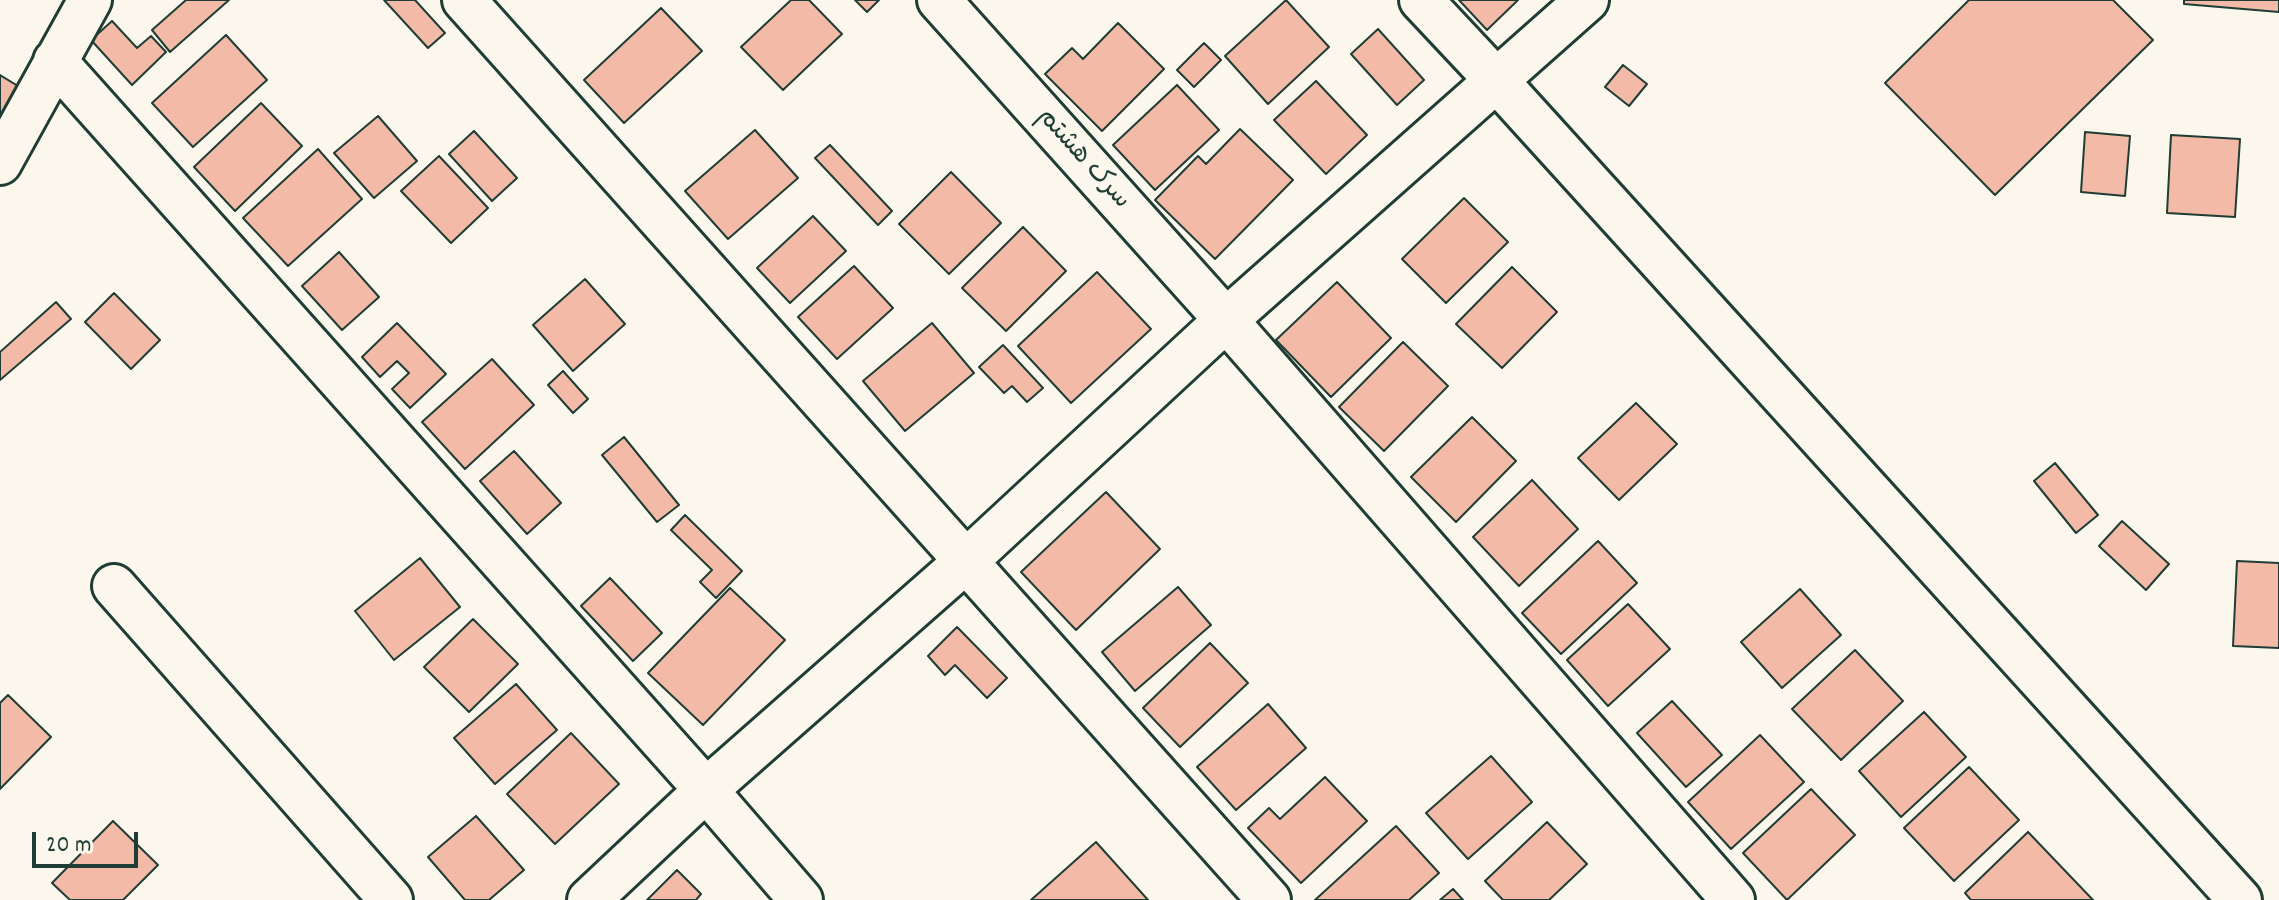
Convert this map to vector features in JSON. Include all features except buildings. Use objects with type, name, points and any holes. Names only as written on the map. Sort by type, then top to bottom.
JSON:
[{"type":"street","points":[[0,163],[90,0]]},
{"type":"street","points":[[464,0],[1269,900]]},
{"type":"street","name":"سرک هشتم","points":[[939,0],[1226,320],[1733,900]]},
{"type":"street","points":[[1421,0],[2240,900]]},
{"type":"street","points":[[589,900],[706,790],[965,562],[1226,320],[1587,0]]},
{"type":"street","points":[[55,61],[801,900]]},
{"type":"street","points":[[114,586],[391,900]]}]
